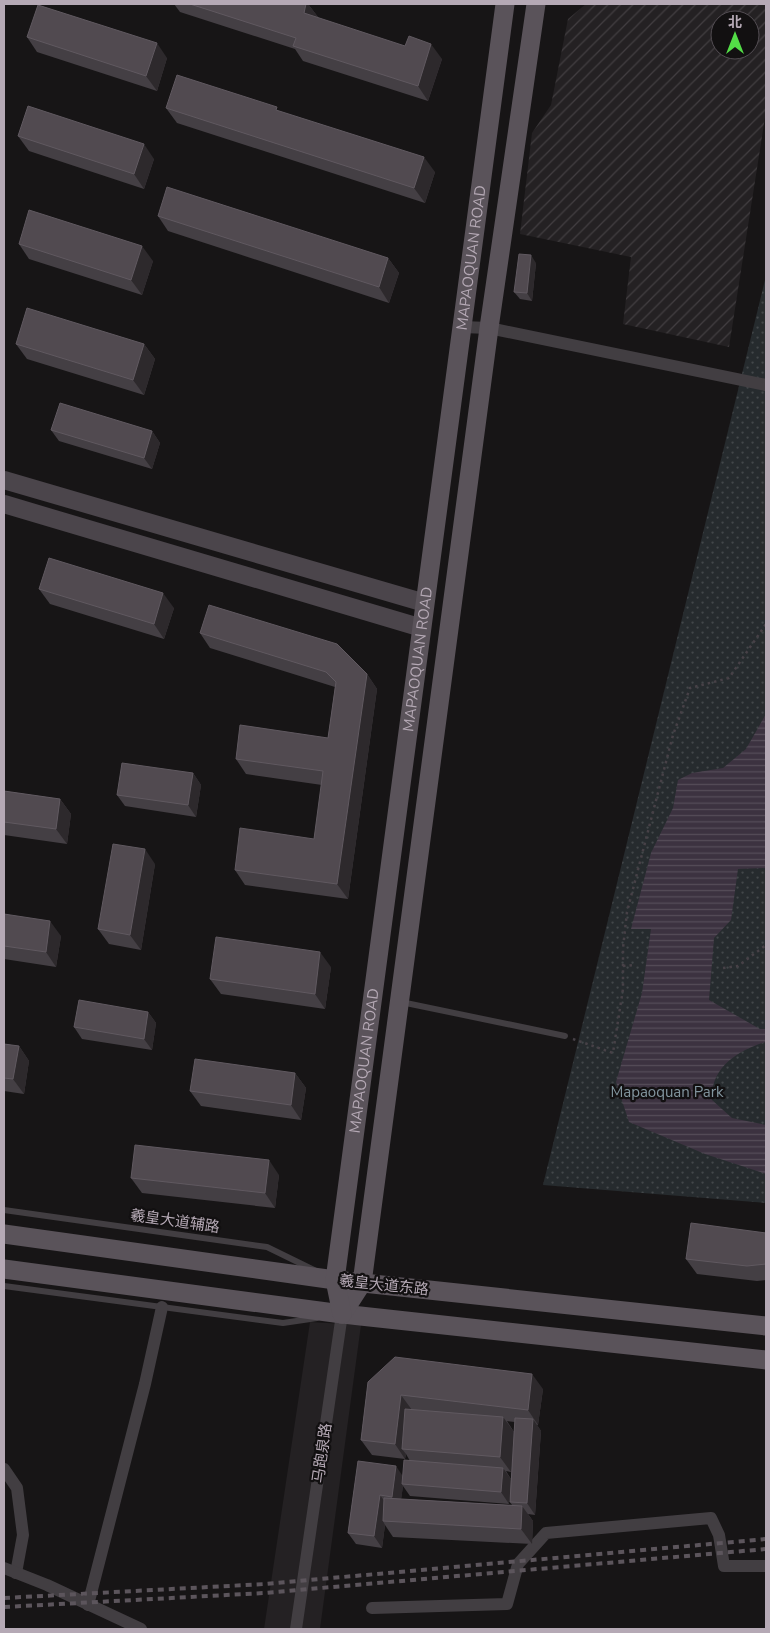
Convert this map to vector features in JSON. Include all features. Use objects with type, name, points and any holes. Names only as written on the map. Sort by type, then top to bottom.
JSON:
[{"type":"main road","name":"MAPAOQUAN ROAD","points":[[342,1314],[335,1280],[506,4]]},
{"type":"main road","name":"MAPAOQUAN ROAD","points":[[362,1283],[490,328],[536,4]]},
{"type":"main road","name":"羲皇大道东路","points":[[4,1234],[335,1280],[766,1326]]},
{"type":"main road","points":[[4,1269],[342,1314],[766,1360]]},
{"type":"main road","name":"马跑泉路","points":[[342,1314],[362,1283]]},
{"type":"street","points":[[462,327],[490,328],[766,384]]},
{"type":"street","points":[[4,480],[426,603]]},
{"type":"street","points":[[4,504],[422,628]]},
{"type":"street","points":[[88,1605],[145,1384],[162,1307]]},
{"type":"street","name":"马跑泉路","points":[[296,1629],[342,1314]]},
{"type":"street","points":[[4,1469],[17,1488],[23,1535],[16,1573]]},
{"type":"street","points":[[372,1608],[508,1604],[518,1564],[546,1533],[711,1518],[720,1535],[724,1566],[766,1566]]},
{"type":"street","points":[[4,1568],[141,1629]]},
{"type":"lane","points":[[400,1002],[565,1036]]},
{"type":"lane","name":"羲皇大道辅路","points":[[4,1210],[267,1247],[335,1280]]},
{"type":"lane","points":[[4,1286],[283,1323],[342,1314]]},
{"type":"path","points":[[565,1036],[613,1053],[623,990],[623,948],[627,912],[673,735],[690,688],[729,678],[766,624]]},
{"type":"path","points":[[723,968],[738,966],[766,945]]},
{"type":"path","points":[[623,966],[634,965]]},
{"type":"shaded area","points":[[586,4],[766,4],[766,111],[729,347],[623,324],[631,257],[520,234],[532,133],[551,105],[568,19]]},
{"type":"shaded area","points":[[766,714],[766,868],[738,869],[731,920],[714,938],[709,1000],[760,1029],[766,1029],[766,1042],[736,1055],[721,1070],[713,1089],[712,1100],[732,1118],[766,1125],[766,1174],[705,1154],[629,1122],[616,1082],[642,993],[651,929],[631,929],[651,853],[673,808],[678,780],[692,773],[723,768],[746,749]]},
{"type":"shaded area","points":[[310,1322],[361,1325],[320,1629],[264,1629]]},
{"type":"green space","name":"Mapaoquan Park","points":[[766,276],[766,1203],[543,1185]]},
{"type":"building","points":[[190,4],[306,4],[304,13],[405,46],[409,36],[431,44],[418,86],[293,46],[296,38]]},
{"type":"building","points":[[38,5],[157,43],[146,76],[27,37]]},
{"type":"building","points":[[177,75],[277,107],[276,110],[424,157],[414,188],[166,108]]},
{"type":"building","points":[[28,106],[144,144],[134,174],[18,136]]},
{"type":"building","points":[[167,187],[388,258],[379,287],[158,216]]},
{"type":"building","points":[[29,210],[142,246],[131,280],[19,244]]},
{"type":"building","points":[[519,254],[531,255],[527,293],[514,292]]},
{"type":"building","points":[[27,308],[144,344],[133,380],[16,344]]},
{"type":"building","points":[[60,403],[152,431],[144,458],[51,430]]},
{"type":"building","points":[[49,558],[163,593],[154,624],[39,589]]},
{"type":"building","points":[[209,605],[337,644],[367,674],[337,884],[235,870],[240,828],[314,839],[323,771],[236,759],[240,725],[328,738],[336,682],[326,672],[200,633]]},
{"type":"building","points":[[122,763],[193,773],[188,805],[117,795]]},
{"type":"building","points":[[4,791],[60,799],[56,829],[4,822]]},
{"type":"building","points":[[113,844],[145,849],[130,935],[98,929]]},
{"type":"building","points":[[4,914],[50,921],[46,952],[4,946]]},
{"type":"building","points":[[216,937],[320,952],[315,994],[210,979]]},
{"type":"building","points":[[79,1000],[148,1012],[144,1039],[74,1027]]},
{"type":"building","points":[[4,1044],[19,1046],[13,1079],[4,1078]]},
{"type":"building","points":[[195,1059],[295,1073],[291,1105],[190,1091]]},
{"type":"building","points":[[135,1145],[269,1160],[265,1193],[131,1178]]},
{"type":"building","points":[[691,1223],[766,1233],[766,1264],[747,1266],[686,1259]]},
{"type":"building","points":[[395,1357],[532,1374],[528,1410],[401,1395],[395,1444],[361,1440],[368,1382]]},
{"type":"building","points":[[405,1409],[503,1417],[500,1457],[402,1449]]},
{"type":"building","points":[[515,1418],[533,1419],[527,1503],[510,1502]]},
{"type":"building","points":[[404,1460],[503,1468],[501,1492],[402,1484]]},
{"type":"building","points":[[358,1461],[396,1466],[392,1497],[380,1495],[374,1536],[348,1533]]},
{"type":"building","points":[[384,1498],[522,1506],[521,1529],[383,1521]]},
{"type":"railway","points":[[4,1598],[265,1584],[766,1539]]},
{"type":"railway","points":[[4,1607],[264,1593],[766,1549]]}]
